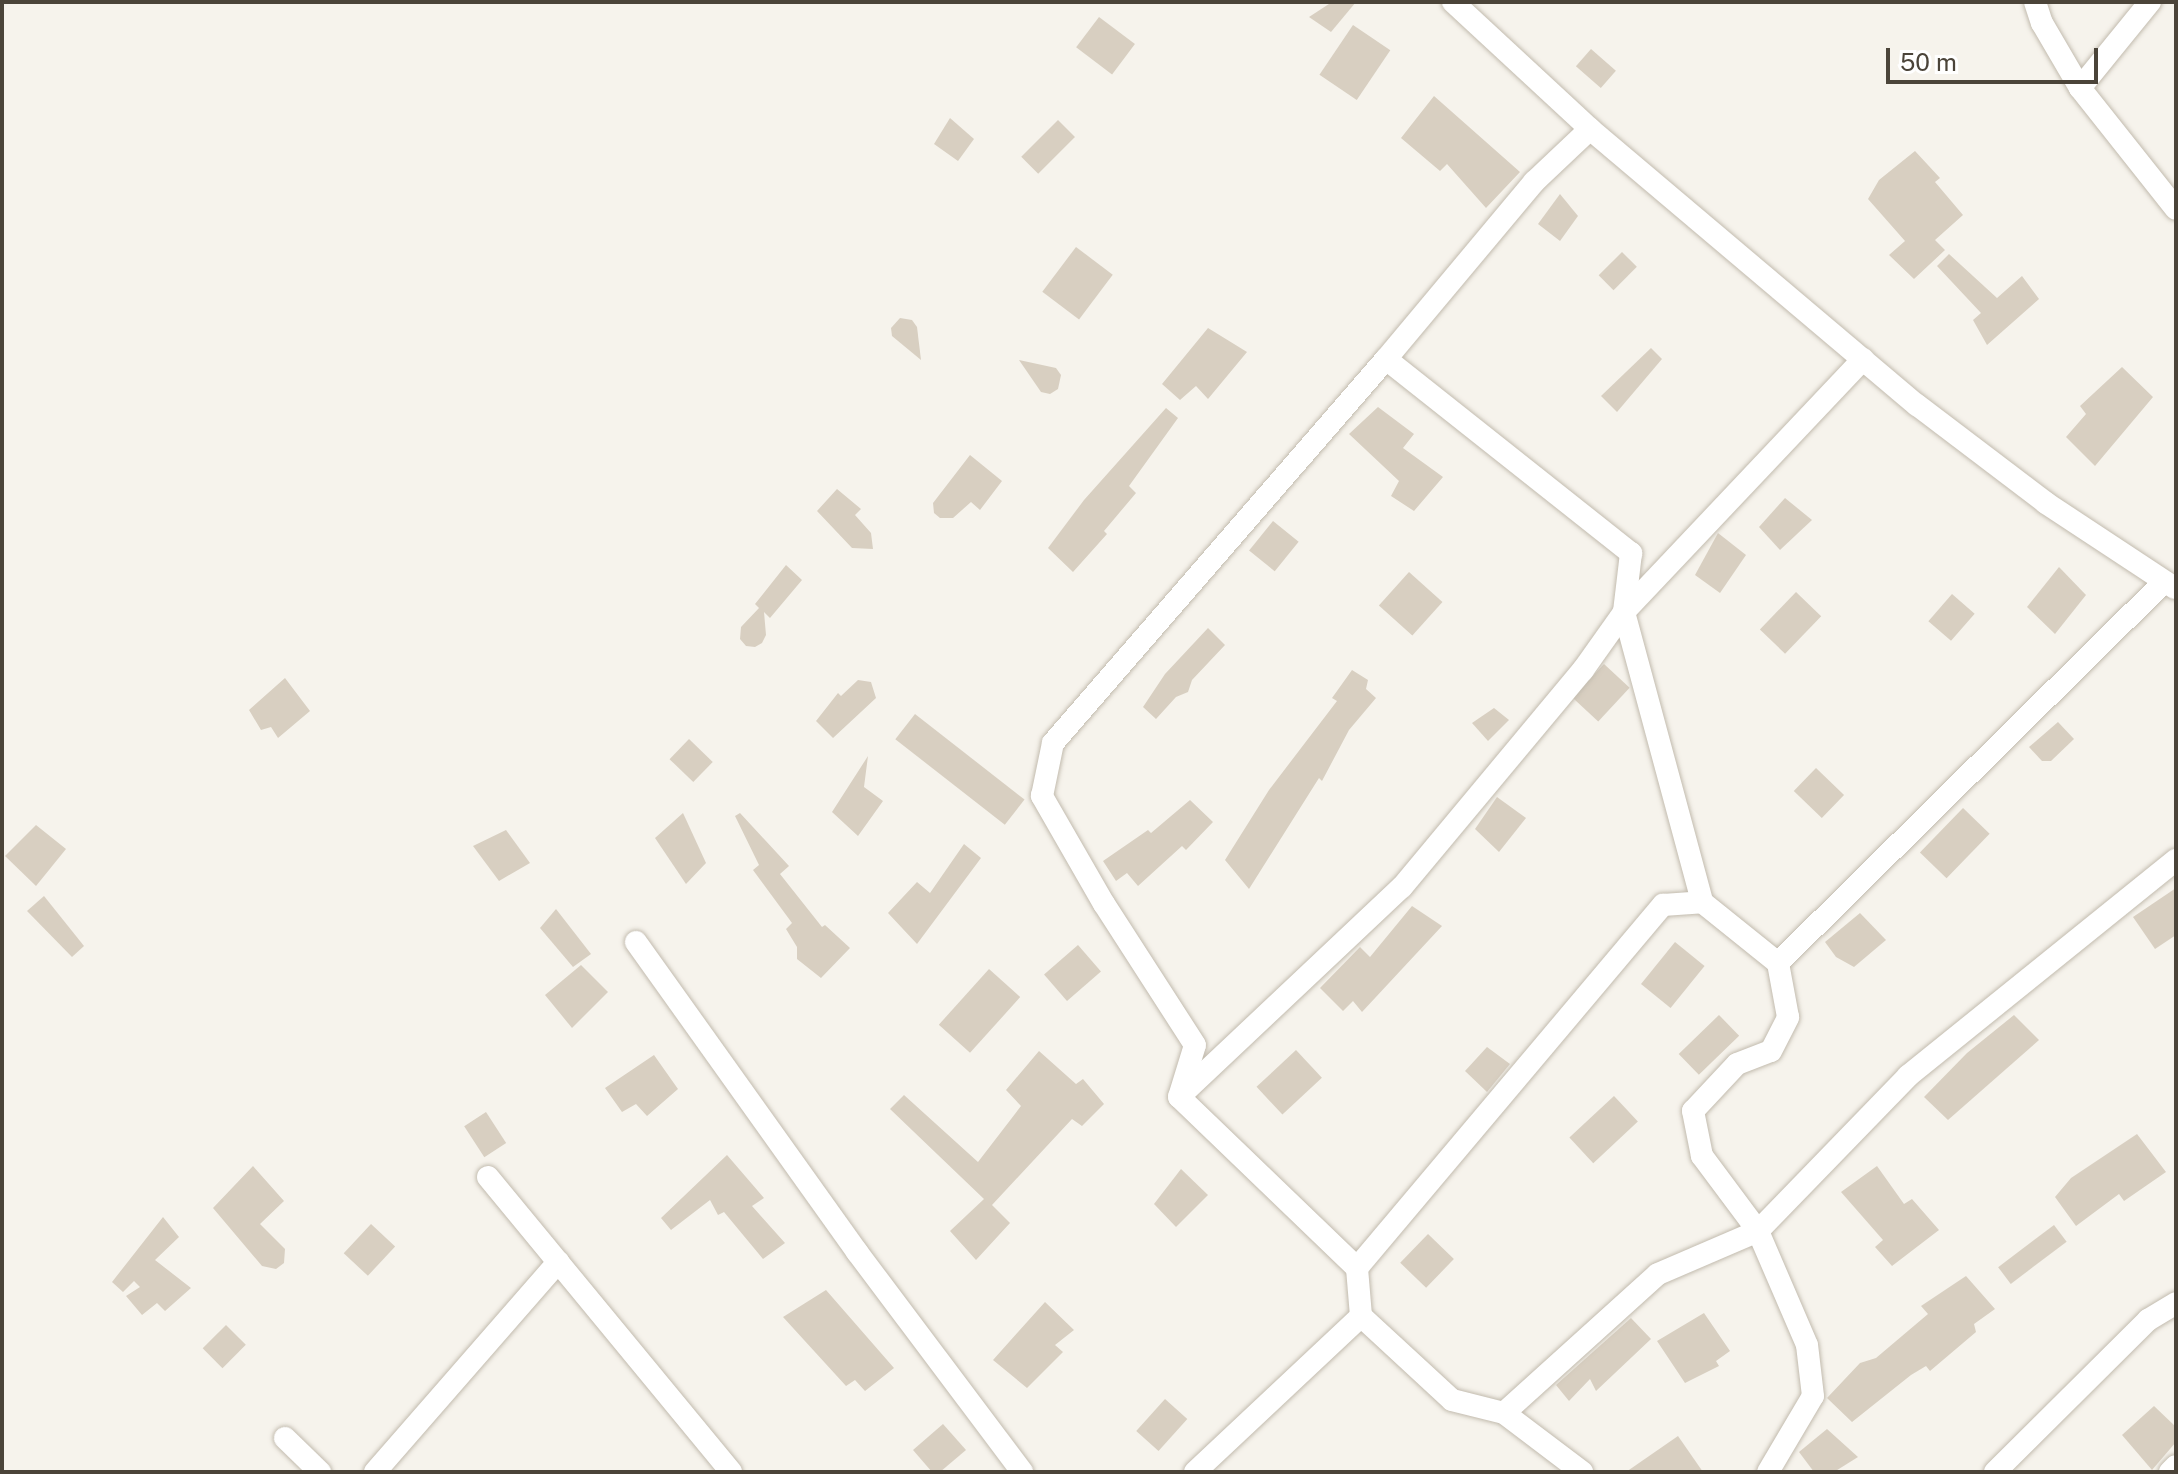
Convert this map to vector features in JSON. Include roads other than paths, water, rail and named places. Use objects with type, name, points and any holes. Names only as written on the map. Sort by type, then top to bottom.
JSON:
[{"type":"street","points":[[1453,2],[1590,129],[1863,359],[2046,503],[2170,585],[1778,963]]},
{"type":"street","points":[[2035,2],[2042,23],[2080,88],[2176,209]]},
{"type":"street","points":[[2080,88],[2150,2]]},
{"type":"street","points":[[1179,1097],[1195,1045],[1104,904],[1042,796],[1053,743],[1386,359],[1534,182],[1590,129]]},
{"type":"street","points":[[1386,359],[1631,553],[1624,612],[1702,902],[1778,963],[1788,1017],[1771,1051],[1737,1064],[1693,1111],[1702,1156],[1758,1231],[1807,1345],[1813,1396],[1768,1472]]},
{"type":"street","points":[[1179,1097],[1402,887],[1583,670],[1624,612],[1863,359]]},
{"type":"street","points":[[1504,1413],[1658,1274],[1758,1231],[1908,1076],[2176,860]]},
{"type":"street","points":[[1357,1268],[1663,905],[1702,902]]},
{"type":"street","points":[[636,942],[857,1252],[1022,1472]]},
{"type":"street","points":[[1179,1097],[1357,1268],[1361,1316],[1452,1400],[1504,1413],[1582,1472]]},
{"type":"street","points":[[488,1177],[731,1472]]},
{"type":"street","points":[[375,1472],[558,1262]]},
{"type":"street","points":[[1995,1472],[2148,1320],[2176,1303]]},
{"type":"street","points":[[1195,1472],[1361,1316]]},
{"type":"street","points":[[285,1438],[320,1472]]},
{"type":"street","points":[[2170,1472],[2176,1466]]}]
